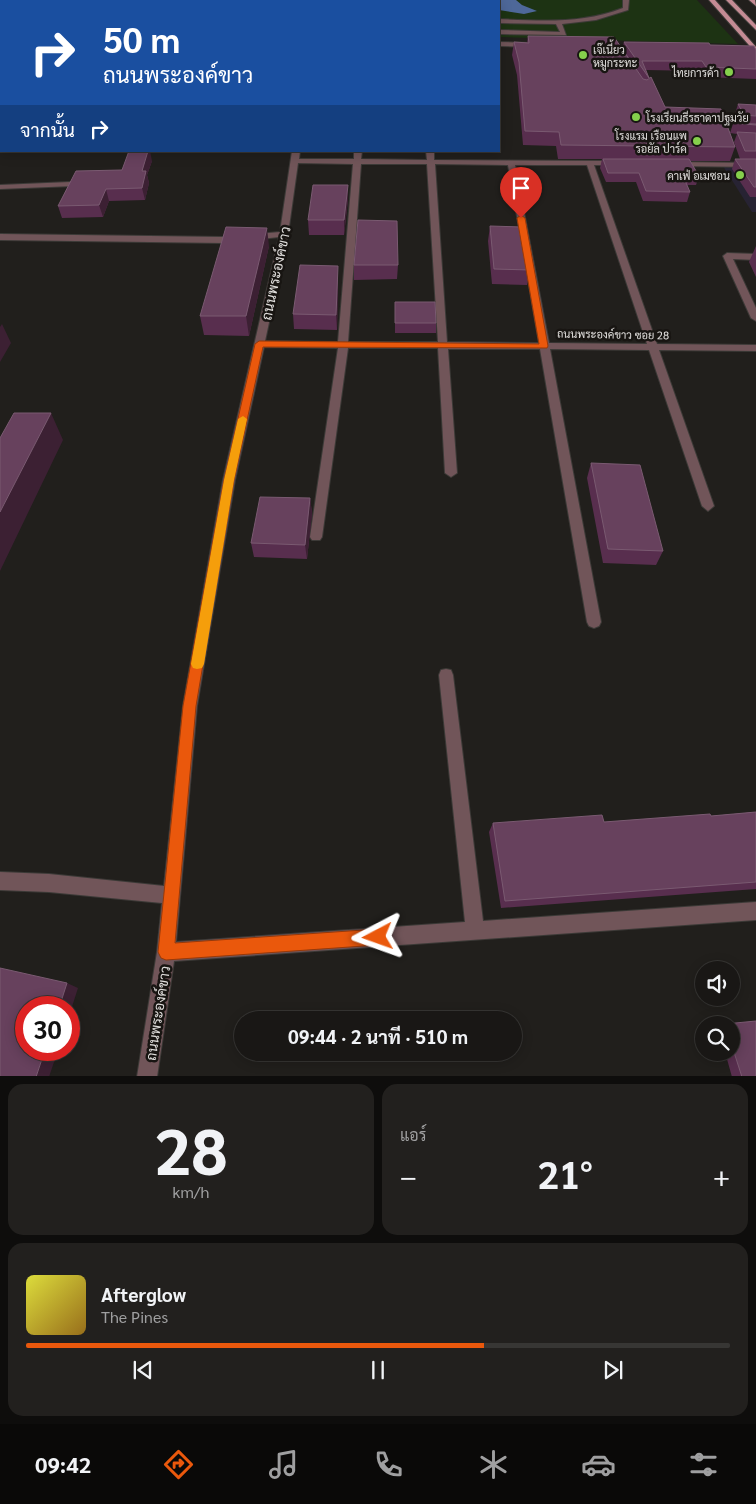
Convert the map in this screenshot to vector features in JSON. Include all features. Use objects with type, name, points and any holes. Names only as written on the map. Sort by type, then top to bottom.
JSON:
[{"type":"main road","points":[[712,0],[756,50]]},
{"type":"main road","points":[[730,0],[742,12],[756,18]]},
{"type":"main road","points":[[752,0],[756,3]]},
{"type":"main road","points":[[748,15],[756,28]]},
{"type":"street","points":[[500,25],[559,25],[602,18],[626,9],[626,0]]},
{"type":"street","points":[[500,21],[559,25]]},
{"type":"street","points":[[500,32],[564,34],[559,25]]},
{"type":"street","points":[[500,44],[535,45]]},
{"type":"street","points":[[746,50],[756,50]]},
{"type":"street","points":[[316,536],[343,345],[358,152]]},
{"type":"street","points":[[430,152],[451,473]]},
{"type":"street","points":[[293,155],[358,162],[627,163]]},
{"type":"street","name":"ถนนพระองค์ขาว","points":[[147,1076],[166,952],[190,706],[229,480],[284,234],[293,155]]},
{"type":"street","points":[[734,155],[738,164]]},
{"type":"street","points":[[511,162],[594,622]]},
{"type":"street","points":[[590,163],[708,506]]},
{"type":"street","points":[[664,164],[756,165]]},
{"type":"street","points":[[0,187],[70,184]]},
{"type":"street","points":[[0,237],[224,240],[284,234]]},
{"type":"street","points":[[756,257],[727,256],[756,318]]},
{"type":"street","name":"ถนนพระองค์ขาว ซอย 28","points":[[259,344],[756,348]]},
{"type":"street","points":[[446,675],[475,930]]},
{"type":"street","points":[[0,881],[172,895]]},
{"type":"street","points":[[166,952],[756,911]]},
{"type":"shaded area","points":[[723,166],[756,167],[756,212],[752,212]]},
{"type":"green space","points":[[500,0],[697,0],[738,44],[500,37]]},
{"type":"water","points":[[500,0],[516,0],[522,5],[537,11],[524,14],[500,10]]},
{"type":"building","points":[[528,36],[614,37],[643,79],[647,80],[651,77],[665,107],[721,109],[735,147],[561,145],[559,132],[525,131],[519,62],[514,42],[529,43]]},
{"type":"building","points":[[624,42],[709,43],[710,45],[754,46],[756,50],[756,69],[706,67],[702,61],[642,61],[649,78]]},
{"type":"building","points":[[738,104],[756,105],[756,116],[728,114],[744,115]]},
{"type":"building","points":[[737,132],[756,133],[756,151],[745,151]]},
{"type":"building","points":[[129,152],[148,152],[142,171],[146,171],[142,188],[106,189],[99,205],[58,206],[76,171],[122,170]]},
{"type":"building","points":[[603,159],[689,159],[699,176],[683,176],[690,192],[646,191],[639,173],[608,173]]},
{"type":"building","points":[[735,159],[756,159],[756,187],[754,187]]},
{"type":"building","points":[[313,185],[348,185],[344,220],[308,220]]},
{"type":"building","points":[[358,220],[397,221],[398,265],[354,265]]},
{"type":"building","points":[[490,226],[522,227],[530,270],[494,269]]},
{"type":"building","points":[[226,227],[267,228],[246,316],[200,316]]},
{"type":"building","points":[[300,265],[338,266],[336,315],[293,314]]},
{"type":"building","points":[[395,302],[435,302],[436,323],[395,323]]},
{"type":"building","points":[[14,413],[51,413],[0,512],[0,438]]},
{"type":"building","points":[[591,463],[640,465],[663,551],[608,549]]},
{"type":"building","points":[[260,497],[310,498],[305,545],[251,543]]},
{"type":"building","points":[[756,812],[756,882],[505,901],[493,823],[602,815],[604,822]]},
{"type":"building","points":[[0,968],[67,983],[63,996],[15,996],[15,1061],[41,1061],[36,1076],[0,1076]]},
{"type":"building","points":[[756,1021],[756,1076],[742,1076],[737,1061],[740,1061],[740,1023]]},
{"type":"slow traffic","points":[[197,664],[229,480],[243,419]]},
{"type":"place","name":"เจ๊เนี้ยว หมูกระทะ","points":[[583,55]]},
{"type":"place","name":"ไทยการค้า","points":[[729,72]]},
{"type":"place","name":"โรงเรียนธีรธาดาปฐมวัย","points":[[636,117]]},
{"type":"place","name":"โรงแรม เรือนแพ รอยัล ปาร์ค","points":[[697,141]]},
{"type":"place","name":"คาเฟ่ อเมซอน","points":[[740,175]]},
{"type":"route","points":[[378,937],[166,952],[190,706],[229,480],[259,344],[544,346],[521,218]]}]
